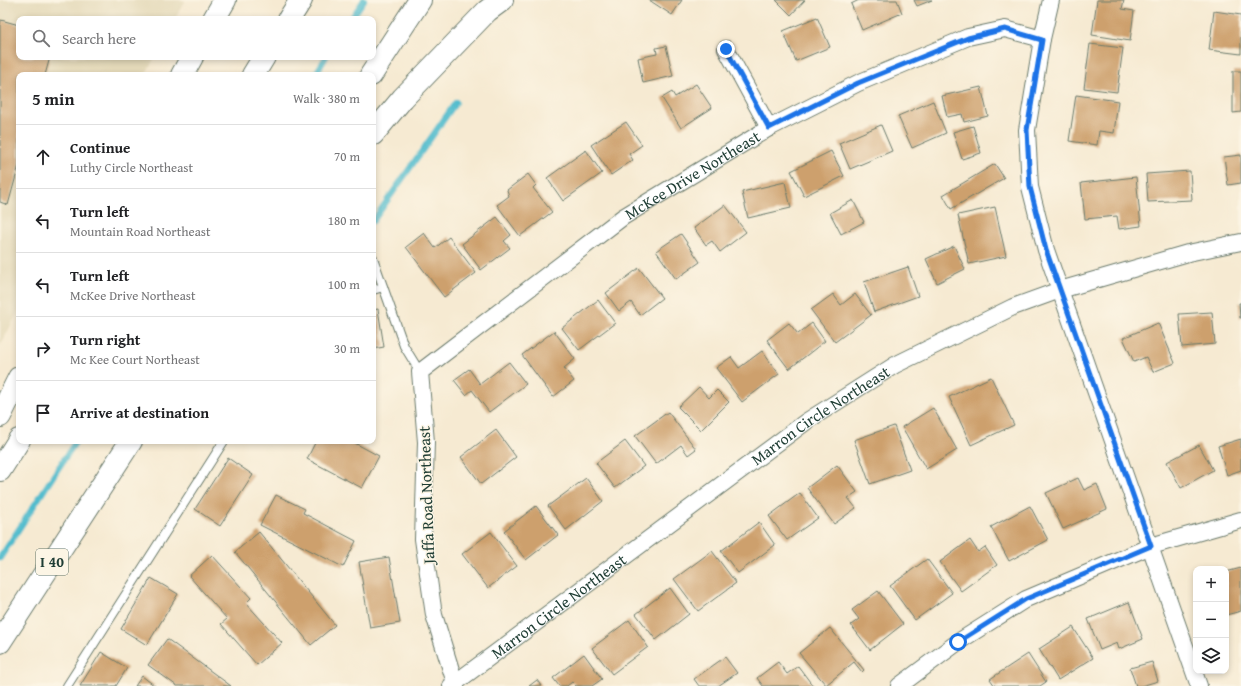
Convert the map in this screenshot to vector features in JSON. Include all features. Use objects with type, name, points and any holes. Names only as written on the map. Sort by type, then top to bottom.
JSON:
[{"type":"highway","points":[[216,16],[225,0]]},
{"type":"highway","points":[[291,16],[301,0]]},
{"type":"highway","points":[[373,72],[420,0]]},
{"type":"highway","points":[[376,130],[403,98],[487,11],[502,0]]},
{"type":"highway","points":[[184,72],[190,60]]},
{"type":"highway","points":[[255,72],[262,60]]},
{"type":"highway","points":[[0,416],[16,384]]},
{"type":"highway","points":[[0,470],[16,444]]},
{"type":"highway","name":"I 40","points":[[0,642],[129,444]]},
{"type":"highway","points":[[104,482],[134,444]]},
{"type":"street","points":[[1051,0],[1042,40],[1027,130],[1030,187],[1046,250],[1199,686]]},
{"type":"street","name":"McKee Drive Northeast","points":[[420,372],[623,217],[769,128],[858,83],[968,38],[1005,29],[1042,40]]},
{"type":"street","points":[[726,49],[769,128]]},
{"type":"street","name":"Marron Circle Northeast","points":[[454,685],[807,421],[895,365],[1013,307],[1060,290],[1188,253],[1241,242]]},
{"type":"street","name":"Jaffa Road Northeast","points":[[420,372],[426,442],[423,539],[434,615],[454,685]]},
{"type":"street","points":[[899,686],[958,642],[1026,599],[1151,546],[1241,520]]},
{"type":"lane","points":[[376,266],[404,346],[420,372]]},
{"type":"lane","points":[[376,289],[384,287]]},
{"type":"lane","points":[[66,686],[222,444]]},
{"type":"shaded area","points":[[0,0],[185,0],[177,16],[16,16],[16,60],[153,60],[147,72],[16,72],[16,316],[0,346]]},
{"type":"building","points":[[649,0],[682,0],[672,15]]},
{"type":"building","points":[[776,0],[805,0],[791,15]]},
{"type":"building","points":[[859,0],[897,0],[902,13],[862,30],[851,4]]},
{"type":"building","points":[[914,0],[932,0],[917,6]]},
{"type":"building","points":[[1097,0],[1124,0],[1122,9],[1134,11],[1130,41],[1092,35]]},
{"type":"building","points":[[1214,11],[1241,15],[1241,54],[1209,50]]},
{"type":"building","points":[[817,17],[830,47],[796,61],[783,31]]},
{"type":"building","points":[[1,20],[16,24],[16,60],[49,60],[46,72],[16,72],[16,176],[8,205],[0,202]]},
{"type":"building","points":[[1090,44],[1123,48],[1117,92],[1084,88]]},
{"type":"building","points":[[666,46],[673,76],[643,83],[638,58],[657,54],[656,48]]},
{"type":"building","points":[[1233,71],[1241,71],[1241,112],[1233,113]]},
{"type":"building","points":[[696,84],[712,108],[681,128],[662,98],[672,92],[675,97]]},
{"type":"building","points":[[981,87],[988,116],[964,122],[962,114],[947,117],[942,96]]},
{"type":"building","points":[[1076,95],[1118,101],[1114,133],[1099,131],[1097,145],[1069,141]]},
{"type":"building","points":[[933,101],[946,133],[912,148],[898,116]]},
{"type":"building","points":[[626,122],[642,145],[629,154],[633,160],[611,175],[591,145]]},
{"type":"building","points":[[881,125],[892,151],[850,169],[839,143]]},
{"type":"building","points":[[973,126],[981,153],[962,159],[953,132]]},
{"type":"building","points":[[586,150],[602,173],[563,201],[547,178]]},
{"type":"building","points":[[831,151],[844,176],[804,196],[791,171]]},
{"type":"building","points":[[1241,155],[1241,183],[1228,185],[1224,157]]},
{"type":"building","points":[[995,164],[1004,178],[951,209],[943,195]]},
{"type":"building","points":[[1190,171],[1192,200],[1148,202],[1146,174]]},
{"type":"building","points":[[528,174],[536,185],[533,188],[552,212],[520,236],[497,205],[509,196],[507,190]]},
{"type":"building","points":[[1136,177],[1141,226],[1119,229],[1117,216],[1085,219],[1081,183]]},
{"type":"building","points":[[785,182],[791,208],[748,218],[742,192]]},
{"type":"building","points":[[853,200],[864,222],[841,234],[830,213]]},
{"type":"building","points":[[725,205],[746,232],[720,252],[712,241],[706,245],[694,228]]},
{"type":"building","points":[[995,207],[1006,256],[969,264],[958,215]]},
{"type":"building","points":[[497,217],[511,235],[504,241],[510,248],[481,270],[462,244]]},
{"type":"building","points":[[424,233],[435,248],[449,237],[476,273],[444,297],[406,247]]},
{"type":"building","points":[[681,234],[700,262],[676,279],[656,251]]},
{"type":"building","points":[[954,246],[965,269],[937,283],[926,259]]},
{"type":"building","points":[[908,267],[918,296],[874,312],[864,282]]},
{"type":"building","points":[[639,268],[662,298],[640,315],[631,302],[619,311],[606,293]]},
{"type":"building","points":[[833,294],[841,305],[855,294],[871,315],[835,342],[811,310]]},
{"type":"building","points":[[598,300],[615,323],[579,350],[562,328]]},
{"type":"building","points":[[1239,303],[1241,303],[1241,318],[1240,318]]},
{"type":"building","points":[[376,309],[378,309],[384,347],[376,348]]},
{"type":"building","points":[[1212,312],[1215,344],[1182,347],[1179,314]]},
{"type":"building","points":[[789,323],[798,334],[812,323],[825,341],[789,369],[767,340]]},
{"type":"building","points":[[1158,323],[1175,363],[1153,372],[1146,357],[1134,362],[1123,338]]},
{"type":"building","points":[[554,331],[575,359],[564,368],[574,381],[553,397],[522,355]]},
{"type":"building","points":[[762,351],[779,374],[742,402],[716,368],[731,357],[739,368]]},
{"type":"building","points":[[509,362],[526,384],[489,412],[472,390],[466,395],[454,380],[469,369],[480,384]]},
{"type":"building","points":[[991,377],[1014,425],[971,445],[949,397]]},
{"type":"building","points":[[699,387],[709,398],[717,390],[729,402],[701,430],[678,407]]},
{"type":"building","points":[[933,408],[957,450],[926,469],[902,427]]},
{"type":"building","points":[[668,412],[696,449],[688,455],[681,445],[656,464],[635,436]]},
{"type":"building","points":[[894,426],[910,470],[870,484],[854,440]]},
{"type":"building","points":[[496,430],[516,457],[481,484],[461,457]]},
{"type":"building","points":[[1241,439],[1241,470],[1227,475],[1218,446]]},
{"type":"building","points":[[625,441],[644,466],[615,488],[596,463]]},
{"type":"building","points":[[314,444],[357,444],[379,456],[362,488],[307,459]]},
{"type":"building","points":[[1199,445],[1213,470],[1181,488],[1167,462]]},
{"type":"building","points":[[228,458],[253,475],[220,526],[195,509]]},
{"type":"building","points":[[837,465],[857,492],[848,498],[856,508],[834,524],[807,488]]},
{"type":"building","points":[[586,478],[603,501],[566,530],[548,506]]},
{"type":"building","points":[[1078,478],[1084,490],[1097,484],[1107,509],[1063,529],[1046,493]]},
{"type":"building","points":[[800,493],[818,518],[787,540],[769,516]]},
{"type":"building","points":[[276,495],[305,509],[303,513],[356,541],[343,567],[260,525]]},
{"type":"building","points":[[536,506],[558,535],[526,560],[504,531]]},
{"type":"building","points":[[1030,506],[1048,540],[1009,561],[991,527]]},
{"type":"building","points":[[759,522],[775,545],[738,573],[721,551]]},
{"type":"building","points":[[259,532],[335,625],[311,645],[235,552]]},
{"type":"building","points":[[491,532],[517,566],[488,588],[462,554]]},
{"type":"building","points":[[970,540],[978,552],[985,547],[997,565],[961,591],[940,562]]},
{"type":"building","points":[[712,551],[736,583],[698,611],[674,579]]},
{"type":"building","points":[[212,555],[251,598],[246,603],[282,643],[257,665],[221,624],[227,619],[189,576]]},
{"type":"building","points":[[389,557],[400,623],[370,628],[359,562]]},
{"type":"building","points":[[927,559],[952,593],[915,620],[890,586]]},
{"type":"building","points":[[1241,568],[1241,611],[1229,614],[1229,602],[1229,571]]},
{"type":"building","points":[[151,578],[178,594],[147,645],[121,629]]},
{"type":"building","points":[[670,588],[689,614],[656,640],[636,614]]},
{"type":"building","points":[[878,591],[903,624],[870,650],[851,625],[859,619],[852,610]]},
{"type":"building","points":[[1129,602],[1143,639],[1119,649],[1117,643],[1100,650],[1088,619]]},
{"type":"building","points":[[629,620],[648,647],[612,674],[592,648]]},
{"type":"building","points":[[1073,627],[1093,658],[1058,680],[1039,649]]},
{"type":"building","points":[[830,628],[864,670],[862,672],[854,662],[826,685],[799,653]]},
{"type":"building","points":[[167,639],[231,686],[177,686],[148,665]]},
{"type":"building","points":[[101,652],[127,668],[116,686],[80,686]]},
{"type":"building","points":[[584,654],[602,679],[592,686],[576,686],[572,682],[567,686],[559,686],[553,678]]},
{"type":"building","points":[[1028,654],[1046,682],[1040,686],[995,686],[990,679]]},
{"type":"building","points":[[725,657],[737,673],[718,686],[699,686],[694,679]]},
{"type":"building","points":[[778,662],[787,674],[798,666],[813,686],[763,686],[757,678]]},
{"type":"building","points":[[1152,662],[1158,681],[1136,686],[1130,668]]},
{"type":"building","points":[[142,676],[155,686],[135,686]]},
{"type":"building","points":[[537,680],[541,686],[529,686]]},
{"type":"waterway","points":[[353,16],[364,0]]},
{"type":"waterway","points":[[317,72],[324,60]]},
{"type":"waterway","points":[[376,217],[456,102]]},
{"type":"waterway","points":[[0,558],[74,444]]},
{"type":"route","points":[[726,49],[769,128],[858,83],[968,38],[1005,29],[1042,40],[1027,130],[1030,187],[1046,250],[1151,546],[1129,554],[1026,599],[958,642]]}]
